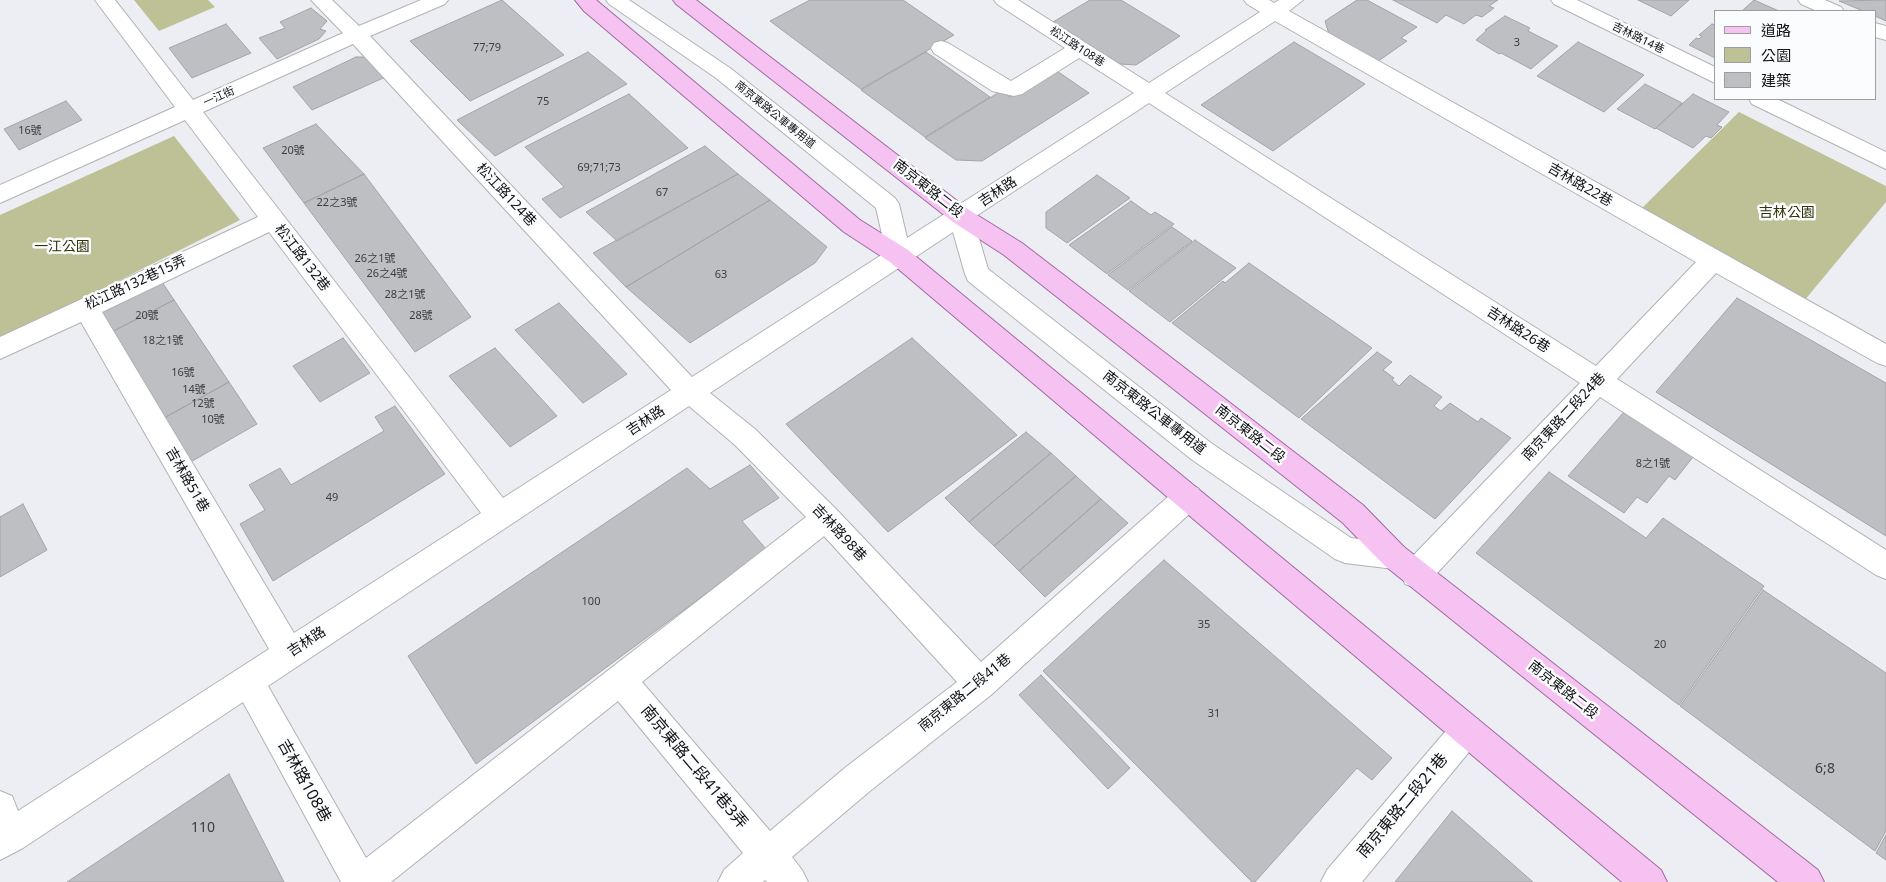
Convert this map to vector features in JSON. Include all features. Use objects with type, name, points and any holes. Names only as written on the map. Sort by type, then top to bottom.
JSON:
[{"type":"main road","points":[[586,0],[591,7],[852,226],[899,256],[1649,882]]},
{"type":"main road","name":"南京東路二段","points":[[683,0],[961,216],[1013,249],[1353,514],[1405,565],[1806,882]]},
{"type":"street","name":"松江路132巷","points":[[105,0],[500,516]]},
{"type":"street","name":"松江路124巷","points":[[321,0],[370,48],[690,392]]},
{"type":"street","name":"一江街","points":[[3,188],[190,110],[355,35],[438,0]]},
{"type":"street","name":"南京東路公車專用道","points":[[616,0],[723,73],[886,204],[899,256]]},
{"type":"street","name":"松江路108巷","points":[[1004,0],[1149,93]]},
{"type":"street","name":"吉林路22巷","points":[[1254,0],[1284,6],[1713,260],[1886,356]]},
{"type":"street","name":"吉林路14巷","points":[[1561,0],[1714,76]]},
{"type":"street","points":[[1808,0],[1832,10]]},
{"type":"street","name":"吉林路","points":[[4,829],[248,681],[1284,6]]},
{"type":"street","points":[[941,48],[1000,86],[1014,89],[1080,48]]},
{"type":"street","name":"吉林路26巷","points":[[1149,93],[1886,566]]},
{"type":"street","points":[[1762,100],[1886,161]]},
{"type":"street","name":"南京東路公車專用道","points":[[961,216],[977,274],[1201,452],[1344,550],[1405,565]]},
{"type":"street","name":"松江路132巷15弄","points":[[0,349],[272,220]]},
{"type":"street","name":"南京東路二段24巷","points":[[1405,565],[1598,382],[1713,260]]},
{"type":"street","name":"吉林路51巷","points":[[86,307],[289,654]]},
{"type":"street","name":"吉林路98巷","points":[[690,392],[745,437],[826,518],[980,684]]},
{"type":"street","name":"南京東路二段41巷","points":[[736,882],[858,779],[980,684],[1188,497]]},
{"type":"street","points":[[361,882],[826,518]]},
{"type":"street","name":"南京東路二段41巷3弄","points":[[620,680],[790,882]]},
{"type":"street","name":"吉林路108巷","points":[[248,681],[361,882]]},
{"type":"street","name":"南京東路二段21巷","points":[[1339,882],[1467,730]]},
{"type":"green space","points":[[134,0],[208,0],[215,7],[159,31]]},
{"type":"green space","name":"吉林公園","points":[[1739,112],[1886,186],[1886,202],[1804,301],[1641,209]]},
{"type":"green space","name":"一江公園","points":[[174,136],[240,220],[0,340],[0,215]]},
{"type":"building","points":[[502,0],[564,55],[470,101],[410,41]]},
{"type":"building","points":[[810,0],[903,0],[954,35],[861,89],[770,21]]},
{"type":"building","points":[[1090,0],[1121,0],[1180,36],[1136,65],[1120,64],[1053,22]]},
{"type":"building","points":[[1357,0],[1367,0],[1417,27],[1401,38],[1407,41],[1377,62],[1329,34],[1325,21]]},
{"type":"building","points":[[1393,0],[1498,0],[1489,6],[1494,8],[1482,17],[1476,15],[1464,24],[1446,15],[1437,23]]},
{"type":"building","points":[[1638,0],[1689,0],[1671,16]]},
{"type":"building","points":[[1754,0],[1777,10],[1743,10]]},
{"type":"building","points":[[1886,0],[1886,21],[1876,16],[1876,10],[1861,10],[1839,1]]},
{"type":"building","points":[[311,8],[327,21],[320,29],[326,31],[319,39],[277,59],[259,38],[285,28],[280,22]]},
{"type":"building","points":[[1505,16],[1530,28],[1528,31],[1558,46],[1531,69],[1501,53],[1499,54],[1476,40],[1487,30],[1485,30]]},
{"type":"building","points":[[226,24],[251,53],[192,78],[169,48]]},
{"type":"building","points":[[1712,24],[1714,25],[1714,58],[1689,45],[1696,38],[1699,39],[1702,36],[1699,35]]},
{"type":"building","points":[[1294,42],[1365,84],[1273,151],[1201,105]]},
{"type":"building","points":[[1578,42],[1644,75],[1604,112],[1537,76]]},
{"type":"building","points":[[588,52],[627,84],[495,156],[457,120]]},
{"type":"building","points":[[926,52],[990,97],[925,137],[861,90]]},
{"type":"building","points":[[356,57],[373,57],[390,75],[312,110],[293,87]]},
{"type":"building","points":[[1054,69],[1089,93],[982,161],[956,160],[925,138],[1001,91],[1010,97]]},
{"type":"building","points":[[1645,84],[1682,103],[1655,129],[1617,109]]},
{"type":"building","points":[[629,94],[688,148],[560,218],[542,199],[564,187],[525,147]]},
{"type":"building","points":[[1693,94],[1729,112],[1717,125],[1722,127],[1711,138],[1706,136],[1693,148],[1656,128]]},
{"type":"building","points":[[66,101],[82,120],[19,150],[4,129]]},
{"type":"building","points":[[316,124],[364,174],[304,203],[263,148]]},
{"type":"building","points":[[705,146],[738,174],[617,241],[586,212]]},
{"type":"building","points":[[364,174],[471,317],[415,352],[304,203]]},
{"type":"building","points":[[738,174],[770,200],[626,287],[593,253]]},
{"type":"building","points":[[1097,175],[1130,198],[1067,243],[1046,228],[1046,212]]},
{"type":"building","points":[[770,200],[827,247],[815,263],[690,343],[626,287]]},
{"type":"building","points":[[1131,201],[1151,215],[1155,212],[1174,224],[1107,274],[1069,245]]},
{"type":"building","points":[[1172,227],[1192,241],[1128,290],[1108,275]]},
{"type":"building","points":[[1195,240],[1236,268],[1170,322],[1129,291]]},
{"type":"building","points":[[1249,263],[1372,348],[1299,418],[1172,323],[1223,281],[1225,283]]},
{"type":"building","points":[[154,270],[174,300],[94,341],[76,309]]},
{"type":"building","points":[[1737,298],[1886,383],[1886,536],[1656,392]]},
{"type":"building","points":[[174,300],[229,382],[146,428],[94,341]]},
{"type":"building","points":[[559,303],[627,374],[583,403],[515,330]]},
{"type":"building","points":[[343,338],[370,373],[320,402],[293,366]]},
{"type":"building","points":[[912,338],[1017,435],[888,532],[786,424]]},
{"type":"building","points":[[495,348],[557,416],[510,447],[449,376]]},
{"type":"building","points":[[1377,352],[1392,362],[1383,370],[1394,378],[1392,380],[1399,386],[1410,375],[1442,397],[1434,406],[1441,411],[1450,403],[1478,422],[1481,418],[1511,438],[1435,519],[1301,419]]},
{"type":"building","points":[[229,382],[257,424],[173,472],[146,428]]},
{"type":"building","points":[[395,406],[445,474],[273,581],[240,524],[265,510],[249,485],[280,468],[291,485],[384,431],[375,417]]},
{"type":"building","points":[[1624,412],[1693,457],[1675,480],[1669,476],[1647,503],[1637,497],[1624,513],[1568,476]]},
{"type":"building","points":[[1026,432],[1051,453],[969,522],[945,498]]},
{"type":"building","points":[[1051,453],[1076,476],[994,546],[969,522]]},
{"type":"building","points":[[750,465],[779,498],[742,521],[766,549],[476,764],[408,656],[687,468],[710,489]]},
{"type":"building","points":[[1549,472],[1646,538],[1663,518],[1764,586],[1679,705],[1476,553]]},
{"type":"building","points":[[1076,476],[1101,499],[1019,571],[994,546]]},
{"type":"building","points":[[1101,499],[1128,523],[1045,597],[1019,571]]},
{"type":"building","points":[[23,504],[47,550],[0,577],[0,517]]},
{"type":"building","points":[[1164,560],[1392,758],[1372,780],[1357,768],[1255,882],[1252,882],[1043,671]]},
{"type":"building","points":[[1763,590],[1886,673],[1886,831],[1875,851],[1680,706]]},
{"type":"building","points":[[1041,675],[1130,768],[1108,789],[1019,695]]},
{"type":"building","points":[[229,774],[284,882],[67,882]]},
{"type":"building","points":[[1452,811],[1533,882],[1395,882]]},
{"type":"building","points":[[1886,835],[1886,860],[1876,853]]}]
